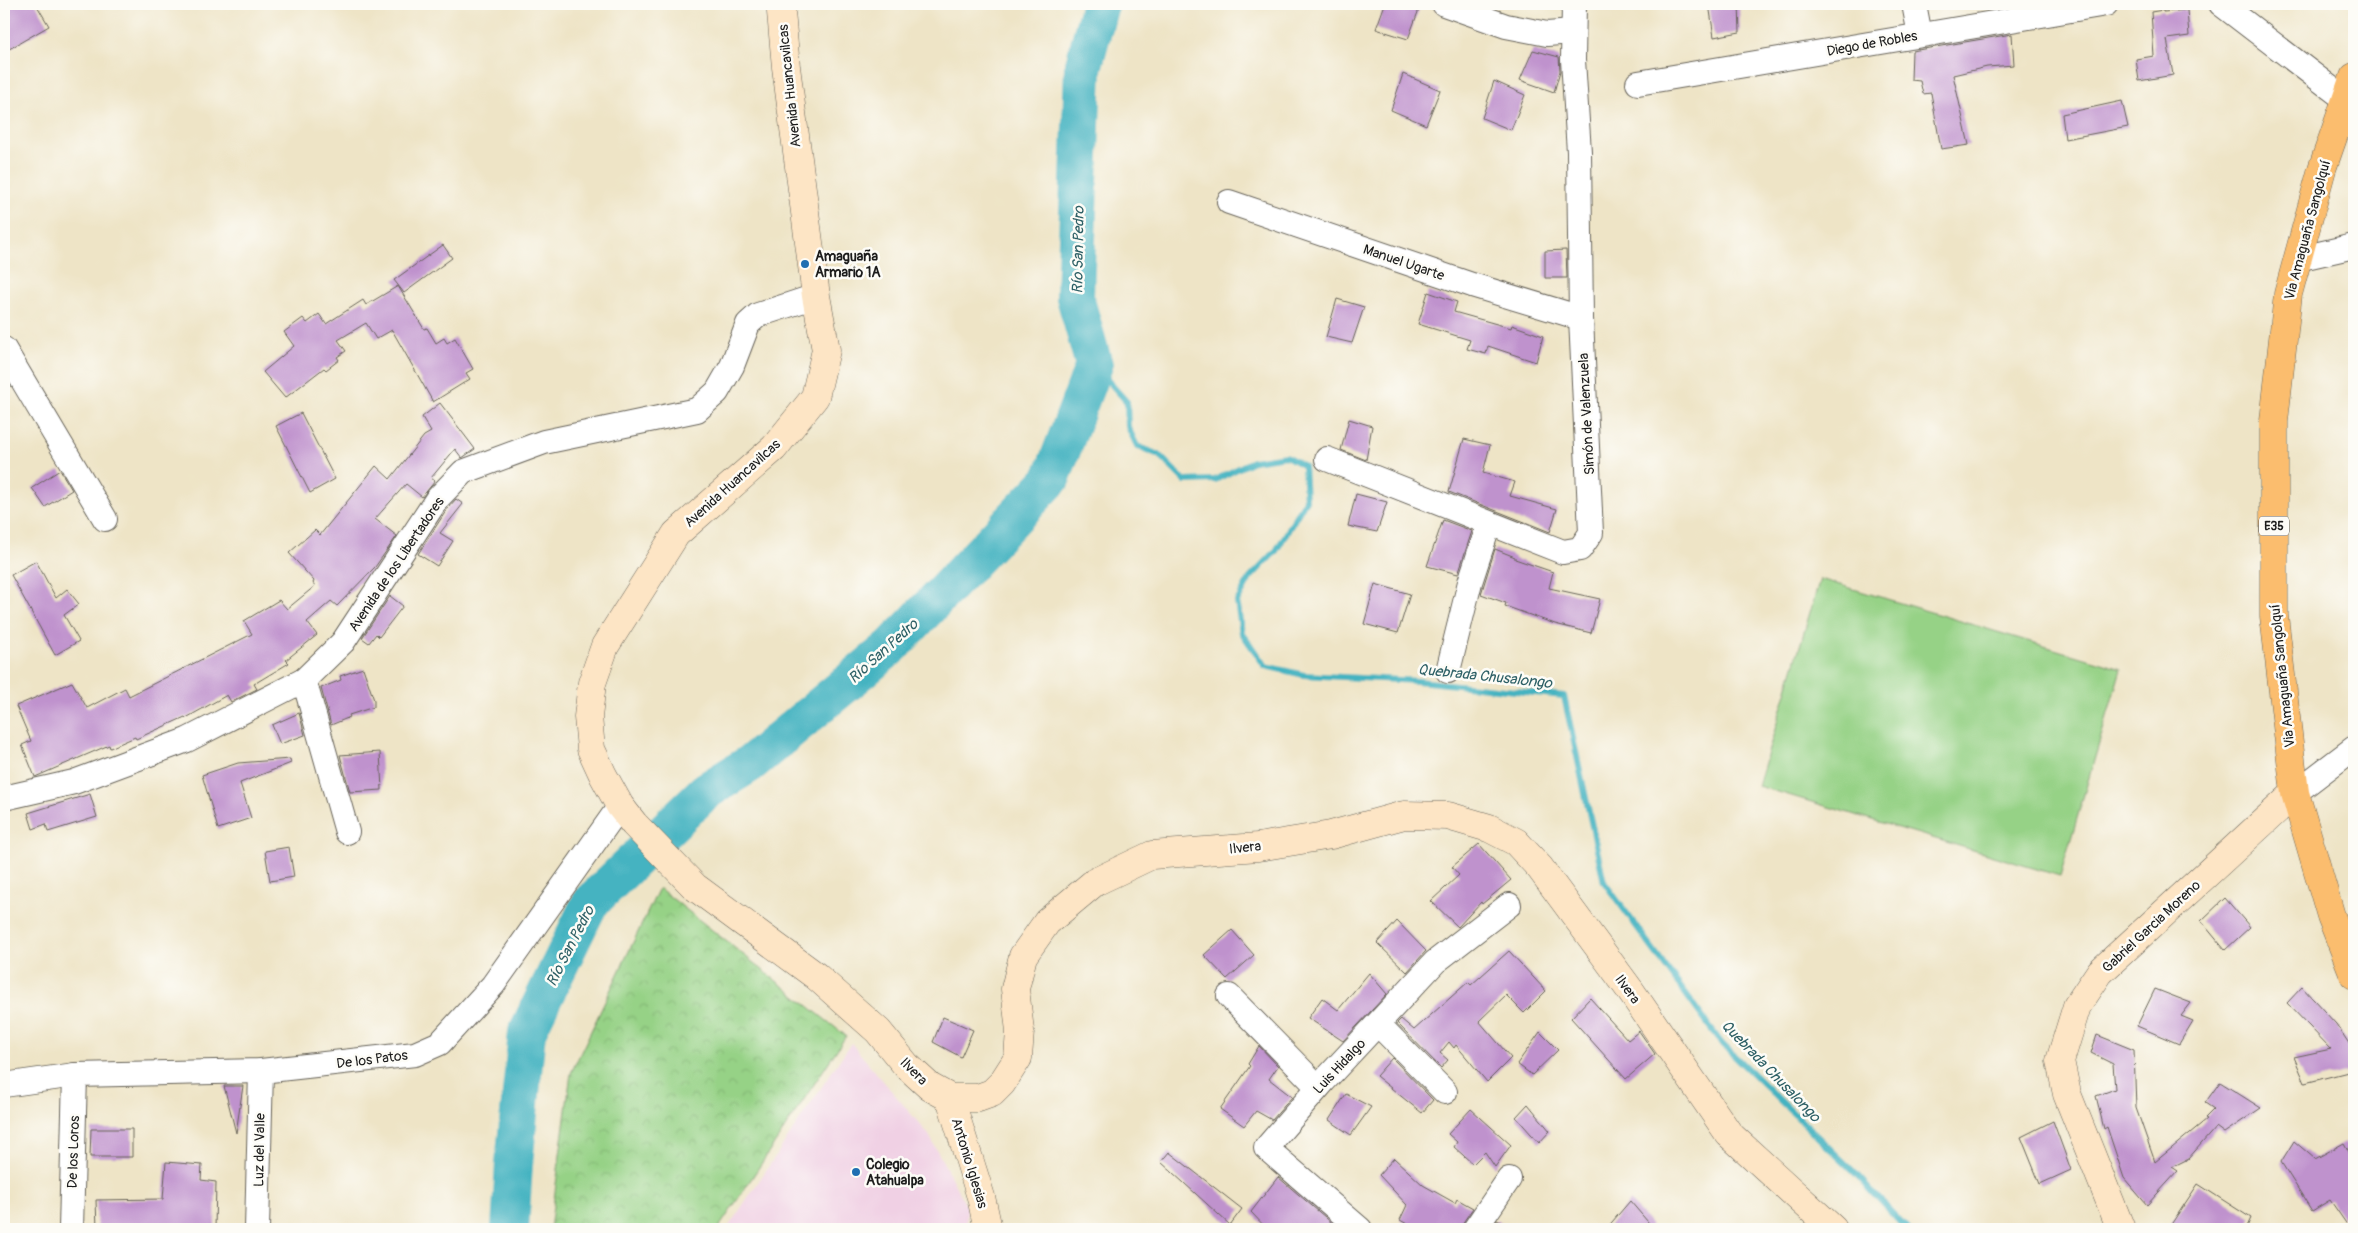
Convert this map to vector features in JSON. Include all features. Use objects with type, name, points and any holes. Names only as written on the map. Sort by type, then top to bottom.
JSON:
[{"type":"highway","name":"Via Amaguaña Sangolquí","points":[[2352,94],[2322,169],[2288,294],[2274,421],[2274,616],[2295,793],[2331,916],[2354,975]]},
{"type":"street","name":"Avenida Huancavilcas","points":[[695,887],[627,815],[602,775],[591,750],[589,725],[592,683],[605,646],[676,534],[774,448],[815,397],[826,350],[816,296],[786,67],[781,12],[783,4]]},
{"type":"street","points":[[1444,4],[1514,28],[1547,34],[1573,32]]},
{"type":"street","name":"Simón de Valenzuela","points":[[1327,459],[1563,552],[1580,549],[1591,533],[1581,318],[1579,152],[1573,60],[1574,4]]},
{"type":"street","points":[[1914,4],[1920,35]]},
{"type":"street","name":"Diego de Robles","points":[[1638,83],[2106,4]]},
{"type":"street","points":[[2221,4],[2352,94]]},
{"type":"street","name":"Manuel Ugarte","points":[[1229,202],[1472,285],[1581,318]]},
{"type":"street","points":[[2297,259],[2354,246]]},
{"type":"street","name":"Avenida de los Libertadores","points":[[4,798],[74,782],[187,740],[304,680],[343,642],[437,500],[463,472],[544,442],[697,410],[721,386],[732,366],[748,324],[758,315],[816,296]]},
{"type":"street","points":[[4,349],[105,520]]},
{"type":"street","points":[[1448,671],[1470,582],[1489,524]]},
{"type":"street","points":[[304,680],[347,832]]},
{"type":"street","points":[[2295,793],[2354,748]]},
{"type":"street","name":"Gabriel Garcia Moreno","points":[[2121,1229],[2068,1094],[2060,1061],[2077,1006],[2100,972],[2295,793]]},
{"type":"street","name":"De los Patos","points":[[4,1085],[75,1075],[261,1071],[415,1054],[440,1043],[464,1019],[627,815]]},
{"type":"street","name":"Ilvera","points":[[695,887],[816,976],[878,1031],[906,1065],[930,1087],[950,1098],[978,1098],[992,1093],[1002,1083],[1018,1058],[1020,1031],[1015,989],[1023,956],[1048,922],[1095,882],[1152,855],[1258,847],[1331,835],[1404,815],[1448,816],[1488,828],[1516,842],[1540,868],[1624,982],[1729,1134],[1833,1229]]},
{"type":"street","name":"Luis Hidalgo","points":[[1360,1229],[1266,1148],[1318,1087],[1435,962],[1509,905]]},
{"type":"street","points":[[1229,996],[1318,1087]]},
{"type":"street","points":[[1378,1024],[1445,1092]]},
{"type":"street","name":"Luz del Valle","points":[[257,1229],[261,1071]]},
{"type":"street","name":"De los Loros","points":[[71,1229],[75,1075]]},
{"type":"street","name":"Antonio Iglesias","points":[[950,1098],[982,1197],[988,1229]]},
{"type":"street","points":[[1475,1229],[1509,1179]]},
{"type":"shaded area","name":"Colegio Atahualpa","points":[[851,1043],[929,1135],[967,1208],[966,1229],[727,1229]]},
{"type":"green space","points":[[1820,579],[2121,669],[2060,876],[1758,786]]},
{"type":"green space","points":[[659,888],[846,1036],[718,1229],[550,1229],[571,1073]]},
{"type":"building","points":[[4,4],[36,4],[49,26],[4,52]]},
{"type":"building","points":[[1385,4],[1421,4],[1408,39],[1376,29]]},
{"type":"building","points":[[1709,4],[1739,4],[1740,32],[1714,37]]},
{"type":"building","points":[[2163,10],[2163,12],[2187,10],[2189,36],[2167,39],[2173,75],[2139,81],[2136,59],[2154,56],[2151,12]]},
{"type":"building","points":[[2012,34],[2014,65],[1987,67],[1953,75],[1969,145],[1941,149],[1931,93],[1923,94],[1920,81],[1911,80],[1912,51]]},
{"type":"building","points":[[1533,50],[1559,57],[1560,71],[1554,92],[1520,80]]},
{"type":"building","points":[[1403,74],[1440,90],[1426,125],[1391,110]]},
{"type":"building","points":[[1494,81],[1525,95],[1511,130],[1482,118]]},
{"type":"building","points":[[2122,101],[2128,127],[2065,139],[2062,114]]},
{"type":"building","points":[[443,245],[452,258],[404,293],[394,280]]},
{"type":"building","points":[[1566,250],[1567,278],[1545,278],[1545,251]]},
{"type":"building","points":[[398,286],[424,329],[427,328],[436,343],[444,338],[447,343],[455,338],[473,369],[466,373],[470,379],[433,402],[392,330],[376,339],[366,323],[338,340],[346,351],[337,357],[339,360],[326,370],[324,368],[285,398],[263,372],[294,346],[284,332],[303,318],[307,323],[319,314],[326,324],[363,300],[366,305]]},
{"type":"building","points":[[1428,292],[1457,302],[1454,312],[1511,328],[1512,325],[1543,336],[1536,362],[1488,346],[1486,354],[1467,349],[1470,340],[1418,324]]},
{"type":"building","points":[[1337,299],[1364,307],[1352,343],[1326,337]]},
{"type":"building","points":[[440,403],[475,449],[462,458],[455,449],[431,478],[435,481],[422,497],[406,484],[375,519],[397,536],[375,567],[337,606],[331,601],[307,622],[317,635],[286,660],[289,663],[254,684],[257,689],[231,702],[227,695],[186,718],[136,739],[135,737],[110,748],[109,745],[35,777],[22,745],[31,741],[16,706],[72,682],[87,708],[125,688],[129,696],[252,634],[244,621],[279,600],[287,609],[315,586],[314,581],[289,553],[315,530],[320,535],[376,466],[390,479],[424,436],[431,432],[422,417]]},
{"type":"building","points":[[301,413],[335,479],[310,493],[276,426]]},
{"type":"building","points":[[1349,419],[1372,426],[1366,460],[1341,450]]},
{"type":"building","points":[[1464,439],[1490,445],[1483,473],[1515,482],[1510,496],[1557,509],[1550,532],[1449,492]]},
{"type":"building","points":[[60,470],[72,490],[45,507],[32,488]]},
{"type":"building","points":[[1356,494],[1387,502],[1377,532],[1348,526]]},
{"type":"building","points":[[456,499],[463,504],[440,533],[453,541],[437,566],[418,554]]},
{"type":"building","points":[[1443,520],[1472,531],[1458,574],[1427,566]]},
{"type":"building","points":[[1495,549],[1515,557],[1515,559],[1553,572],[1549,588],[1600,599],[1591,633],[1555,624],[1505,606],[1506,603],[1481,594]]},
{"type":"building","points":[[36,561],[56,598],[67,589],[79,604],[64,615],[79,641],[55,655],[11,575]]},
{"type":"building","points":[[1375,584],[1410,594],[1398,633],[1364,624]]},
{"type":"building","points":[[390,596],[403,606],[379,637],[376,634],[369,643],[362,638]]},
{"type":"building","points":[[363,668],[374,700],[374,707],[349,715],[350,717],[331,725],[321,688],[341,680],[340,676]]},
{"type":"building","points":[[299,713],[305,735],[280,744],[272,725]]},
{"type":"building","points":[[380,752],[382,790],[350,792],[340,755]]},
{"type":"building","points":[[290,759],[291,763],[240,783],[251,818],[218,829],[202,775],[238,763]]},
{"type":"building","points":[[90,794],[97,817],[48,832],[46,824],[33,829],[28,813]]},
{"type":"building","points":[[1479,844],[1511,880],[1482,904],[1481,902],[1458,927],[1431,901],[1459,875],[1452,867]]},
{"type":"building","points":[[289,847],[294,877],[270,881],[265,851]]},
{"type":"building","points":[[2225,898],[2250,927],[2225,950],[2201,921]]},
{"type":"building","points":[[1397,921],[1426,951],[1407,972],[1377,943]]},
{"type":"building","points":[[1232,930],[1254,955],[1227,979],[1204,955]]},
{"type":"building","points":[[1509,951],[1546,991],[1524,1013],[1506,995],[1479,1021],[1511,1058],[1487,1082],[1456,1045],[1454,1048],[1449,1042],[1440,1053],[1448,1060],[1441,1068],[1397,1023],[1401,1019],[1414,1030],[1468,982],[1471,985]]},
{"type":"building","points":[[1369,973],[1387,994],[1343,1041],[1308,1018],[1322,998],[1338,1010]]},
{"type":"building","points":[[2302,987],[2336,1024],[2350,1045],[2354,1044],[2354,1074],[2352,1071],[2305,1083],[2294,1057],[2331,1049],[2287,1003]]},
{"type":"building","points":[[2155,989],[2191,1003],[2181,1016],[2193,1021],[2179,1044],[2137,1026]]},
{"type":"building","points":[[1590,998],[1628,1040],[1639,1031],[1655,1054],[1626,1079],[1571,1018]]},
{"type":"building","points":[[943,1017],[973,1030],[961,1057],[933,1042]]},
{"type":"building","points":[[1540,1032],[1558,1050],[1532,1075],[1517,1064]]},
{"type":"building","points":[[2097,1035],[2134,1050],[2136,1108],[2155,1162],[2207,1119],[2205,1118],[2214,1109],[2205,1103],[2220,1082],[2261,1108],[2224,1133],[2216,1127],[2188,1159],[2172,1167],[2178,1171],[2147,1205],[2124,1178],[2107,1127],[2104,1129],[2096,1096],[2115,1089],[2113,1064],[2091,1053]]},
{"type":"building","points":[[1259,1046],[1278,1066],[1269,1079],[1292,1097],[1272,1120],[1256,1111],[1244,1126],[1220,1109],[1250,1066],[1248,1064]]},
{"type":"building","points":[[1392,1058],[1433,1100],[1422,1113],[1376,1076]]},
{"type":"building","points":[[224,1086],[243,1086],[236,1133]]},
{"type":"building","points":[[1346,1094],[1371,1107],[1351,1135],[1329,1120]]},
{"type":"building","points":[[1528,1104],[1550,1131],[1539,1143],[1516,1117]]},
{"type":"building","points":[[1471,1109],[1511,1145],[1495,1167],[1485,1152],[1473,1164],[1454,1147],[1457,1142],[1448,1134]]},
{"type":"building","points":[[2053,1121],[2071,1170],[2040,1184],[2021,1137]]},
{"type":"building","points":[[91,1129],[132,1129],[132,1157],[90,1157]]},
{"type":"building","points":[[2294,1141],[2315,1159],[2344,1143],[2354,1161],[2354,1229],[2350,1229],[2330,1200],[2312,1211],[2281,1162]]},
{"type":"building","points":[[1169,1152],[1242,1209],[1230,1225],[1161,1162]]},
{"type":"building","points":[[1394,1158],[1423,1185],[1455,1203],[1457,1199],[1473,1208],[1461,1229],[1416,1229],[1400,1220],[1407,1205],[1379,1175]]},
{"type":"building","points":[[166,1162],[202,1165],[201,1180],[216,1182],[215,1229],[97,1229],[96,1200],[163,1199]]},
{"type":"building","points":[[1278,1177],[1339,1229],[1267,1229],[1251,1212]]},
{"type":"building","points":[[2198,1184],[2251,1218],[2246,1229],[2168,1229]]},
{"type":"building","points":[[1630,1201],[1654,1229],[1606,1229]]},
{"type":"building","points":[[1497,1220],[1514,1229],[1491,1229]]},
{"type":"waterway","name":"Río San Pedro","points":[[510,1229],[514,1164],[527,1032],[590,903],[706,791],[751,763],[892,646],[1051,479],[1094,365],[1075,297],[1083,68],[1100,4]]},
{"type":"waterway","name":"Quebrada Chusalongo","points":[[1094,365],[1127,402],[1128,427],[1137,446],[1159,455],[1185,481],[1215,480],[1253,461],[1286,456],[1304,466],[1306,500],[1276,551],[1250,578],[1237,602],[1242,633],[1265,666],[1304,675],[1418,681],[1564,696],[1604,882],[1722,1044],[1854,1172],[1907,1229]]},
{"type":"place","name":"Amaguaña Armario 1A","points":[[805,264]]},
{"type":"place","name":"Colegio Atahualpa","points":[[856,1172]]}]
